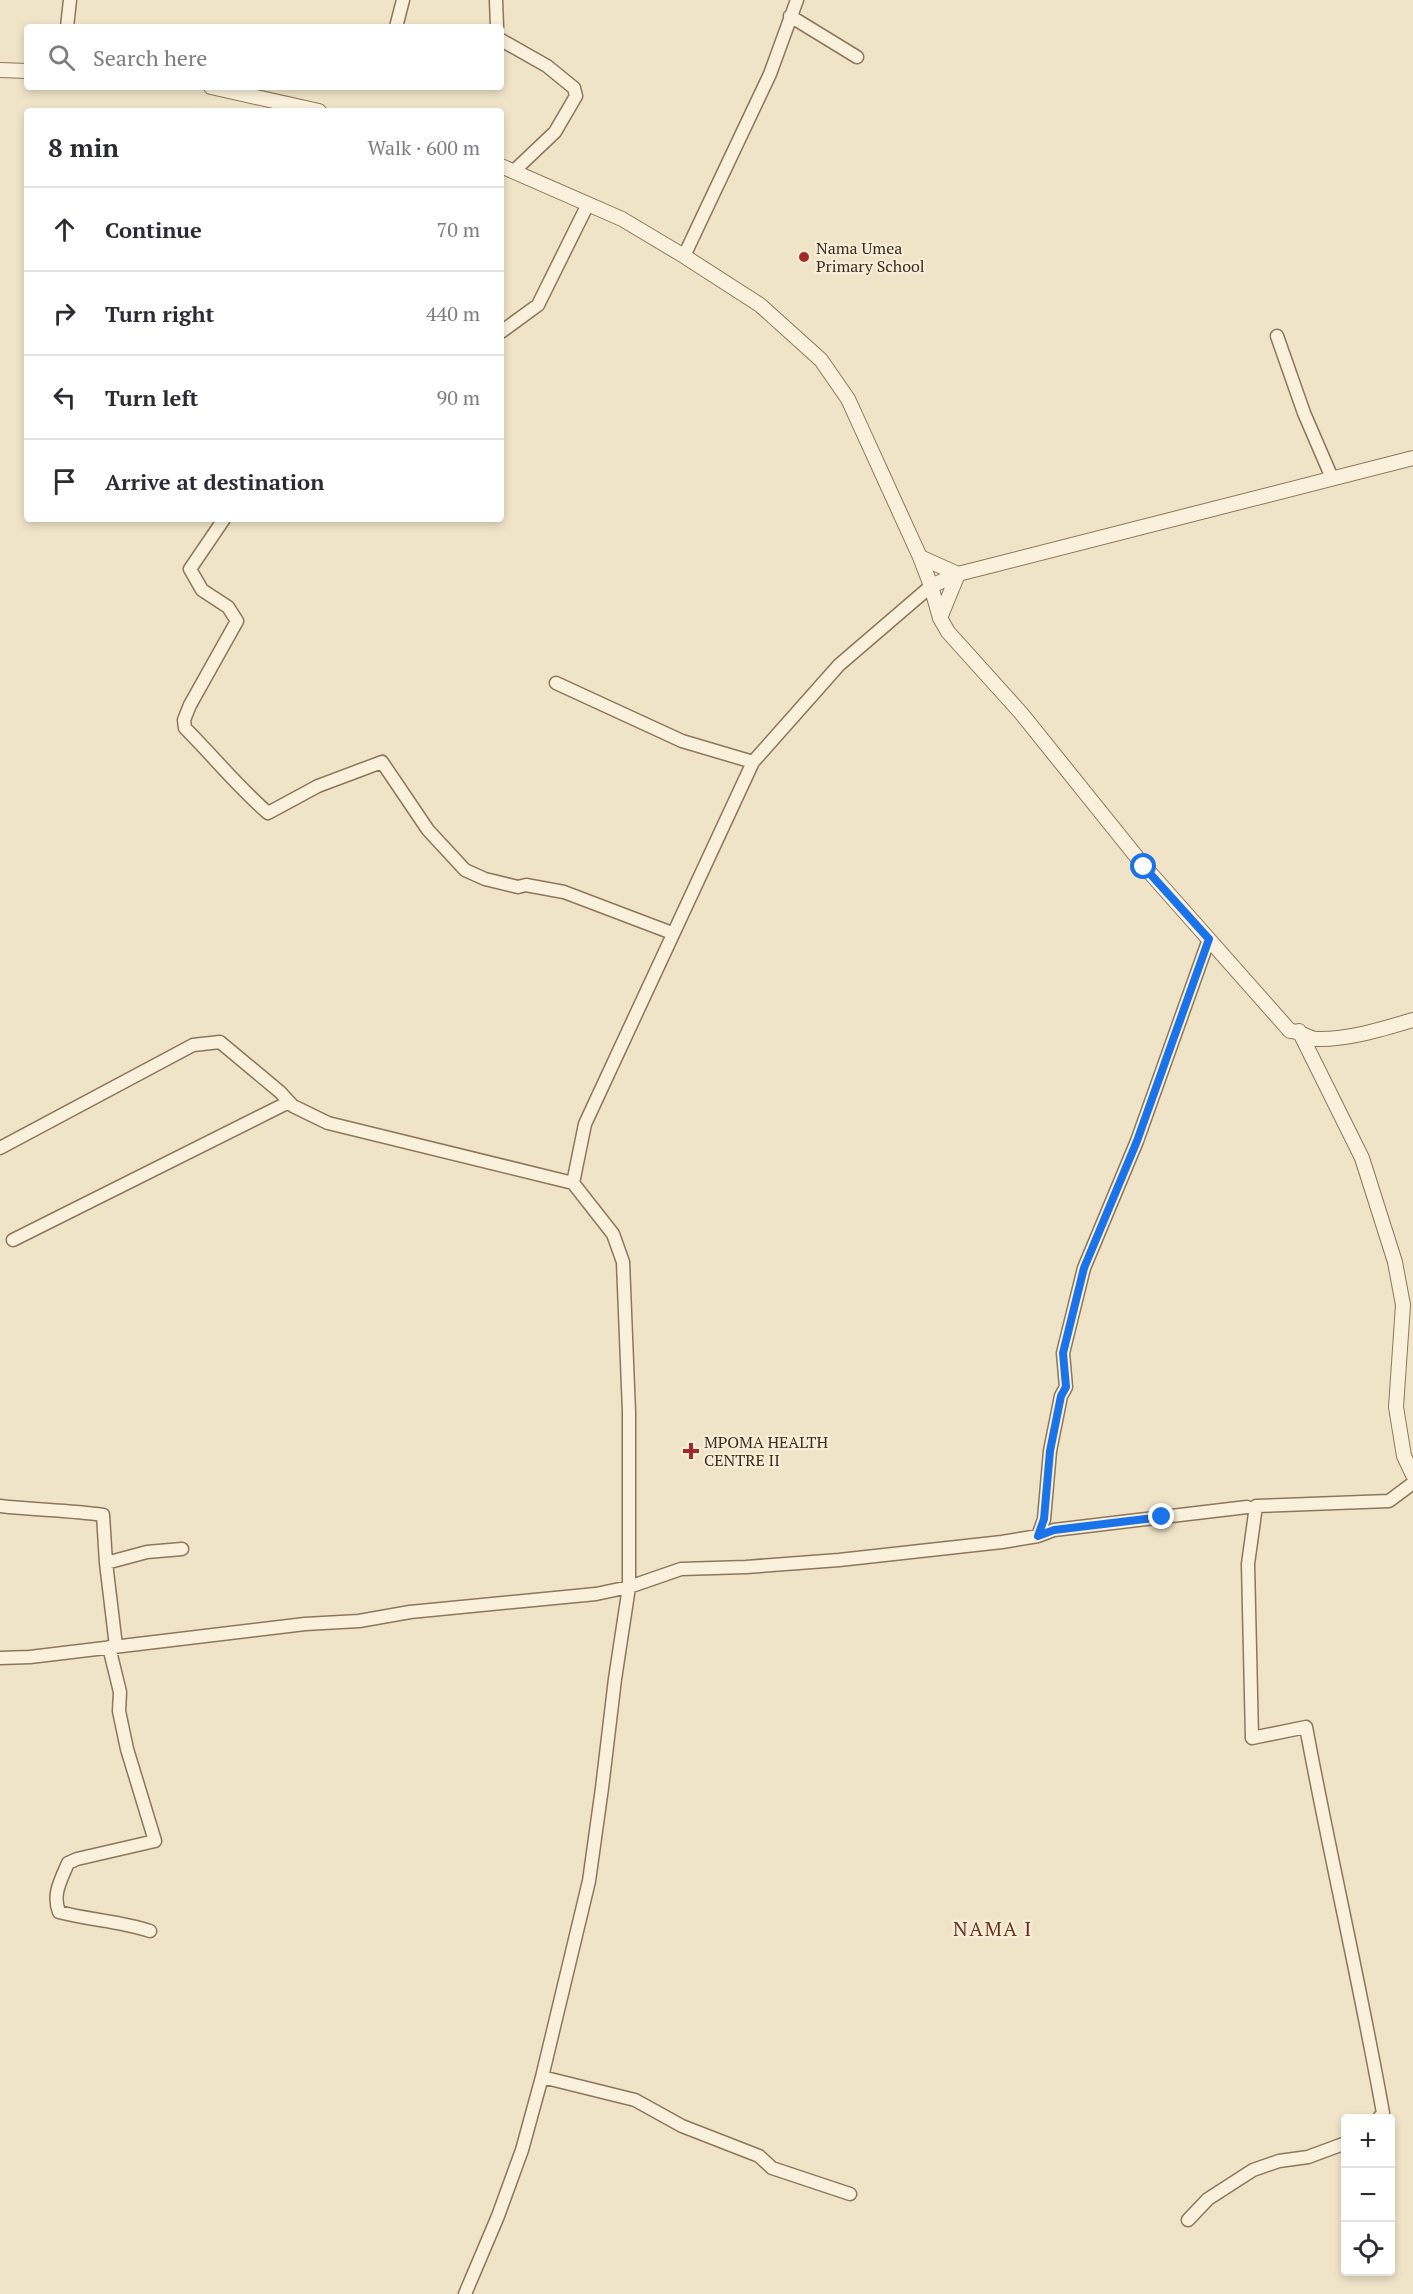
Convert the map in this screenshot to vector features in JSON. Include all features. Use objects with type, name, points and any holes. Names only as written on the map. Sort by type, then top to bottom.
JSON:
[{"type":"street","points":[[67,24],[70,0]]},
{"type":"street","points":[[397,24],[403,0]]},
{"type":"street","points":[[496,0],[497,24]]},
{"type":"street","points":[[684,256],[770,74],[797,0]]},
{"type":"street","points":[[790,16],[857,57]]},
{"type":"street","points":[[504,42],[547,66],[574,88],[576,96],[555,132],[515,171]]},
{"type":"street","points":[[0,71],[24,70]]},
{"type":"street","points":[[224,90],[306,108]]},
{"type":"street","points":[[504,167],[622,219],[684,256],[760,305],[821,360],[848,399],[920,557],[940,618],[948,632],[1021,713],[1144,867],[1290,1031],[1299,1031],[1313,1039],[1413,1020]]},
{"type":"street","points":[[504,330],[538,305],[588,204]]},
{"type":"street","points":[[1277,336],[1304,412],[1332,478]]},
{"type":"street","points":[[573,1183],[585,1124],[753,762],[838,665],[931,586],[958,574],[1413,458]]},
{"type":"street","points":[[222,522],[190,569],[202,590],[228,607],[237,621],[184,720],[185,728],[230,774],[241,790],[268,813],[318,786],[382,762],[428,830],[465,870],[485,879],[518,887],[526,885],[564,892],[672,933]]},
{"type":"street","points":[[920,557],[958,574]]},
{"type":"street","points":[[940,618],[958,574]]},
{"type":"street","points":[[556,683],[682,741],[753,762]]},
{"type":"street","points":[[1038,1536],[1044,1519],[1050,1451],[1061,1396],[1066,1387],[1063,1353],[1084,1268],[1137,1141],[1209,939]]},
{"type":"street","points":[[1299,1031],[1362,1158],[1395,1262],[1403,1305],[1396,1407],[1404,1456],[1413,1475]]},
{"type":"street","points":[[0,1148],[193,1045],[219,1042],[280,1092],[292,1106],[328,1123],[573,1183],[613,1234],[623,1262],[629,1412],[629,1587],[602,1788],[589,1881],[542,2077],[522,2150],[498,2216],[465,2294]]},
{"type":"street","points":[[12,1240],[289,1102]]},
{"type":"street","points":[[1382,2114],[1365,2011],[1345,1928],[1306,1727],[1252,1738],[1248,1564],[1256,1506],[1389,1501],[1413,1483]]},
{"type":"street","points":[[0,1506],[46,1511],[69,1510],[103,1515],[113,1646],[120,1692],[119,1711],[127,1749],[155,1841],[99,1853],[68,1863],[56,1891],[56,1903],[59,1912],[129,1924],[150,1931]]},
{"type":"street","points":[[0,1658],[30,1657],[305,1624],[359,1621],[410,1612],[596,1594],[629,1587],[681,1569],[838,1560],[1002,1542],[1038,1536],[1054,1530],[1247,1507]]},
{"type":"street","points":[[106,1563],[147,1552],[182,1549]]},
{"type":"street","points":[[542,2077],[635,2100],[682,2126],[759,2156],[772,2168],[850,2194]]},
{"type":"street","points":[[1188,2220],[1208,2199],[1252,2170],[1308,2157],[1341,2145]]},
{"type":"place","name":"Nama Umea Primary School","points":[[804,257]]},
{"type":"place","name":"MPOMA HEALTH CENTRE II","points":[[691,1451]]},
{"type":"district","name":"NAMA I","points":[[993,1929]]},
{"type":"route","points":[[1144,867],[1209,939],[1137,1141],[1084,1268],[1063,1353],[1066,1387],[1061,1396],[1050,1451],[1044,1519],[1038,1536],[1054,1530],[1162,1517]]}]
